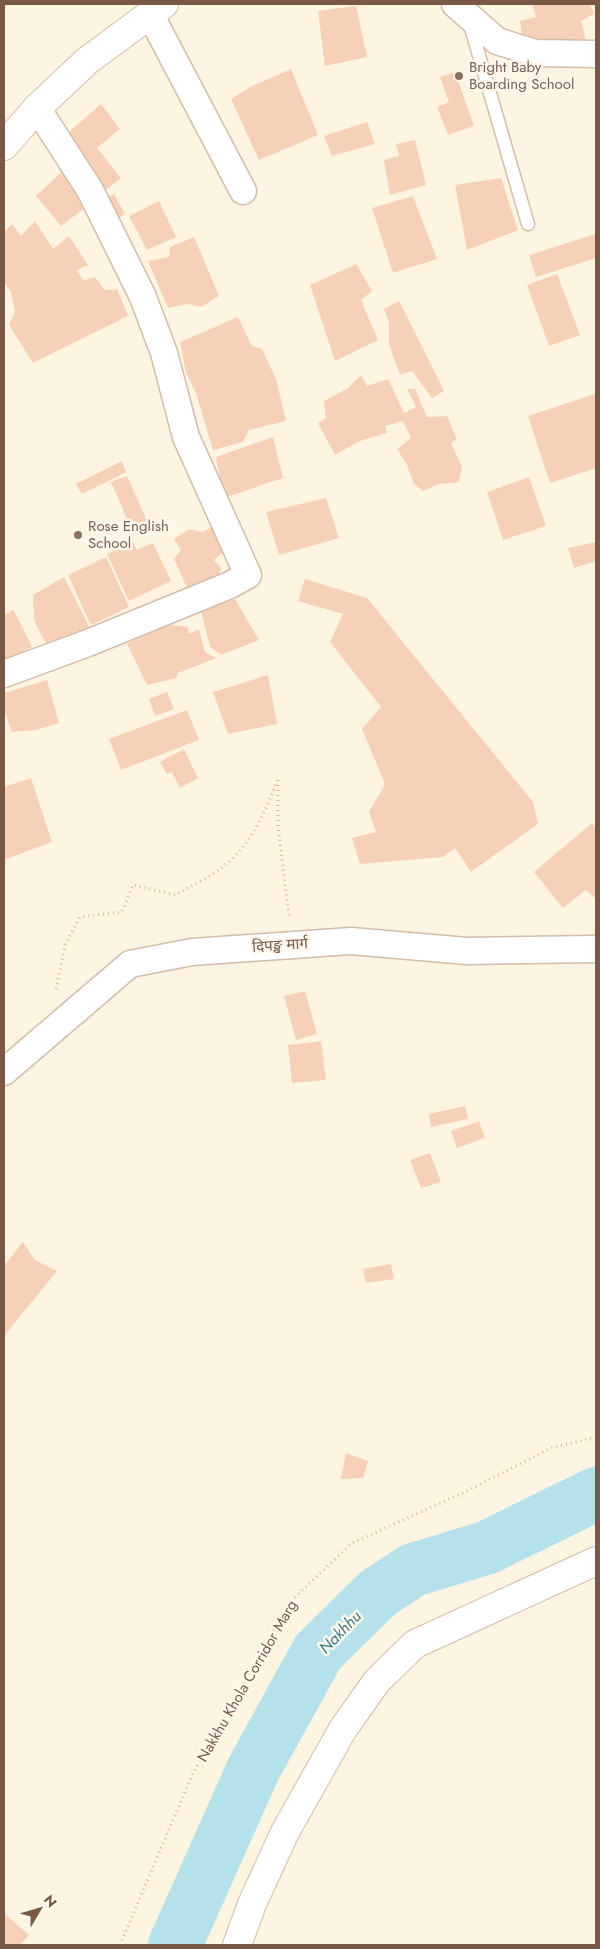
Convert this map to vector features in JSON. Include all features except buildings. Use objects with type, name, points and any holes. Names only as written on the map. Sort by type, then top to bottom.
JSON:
[{"type":"street","points":[[4,146],[38,108],[87,61],[157,9],[243,191]]},
{"type":"street","points":[[461,9],[498,40],[535,53],[596,54]]},
{"type":"street","points":[[4,674],[88,643],[248,575],[186,437],[164,353],[143,297],[90,190],[38,108]]},
{"type":"street","name":"दिपङ्ख मार्ग","points":[[4,1072],[130,964],[192,952],[351,941],[467,951],[596,949]]},
{"type":"street","points":[[237,1945],[252,1904],[285,1832],[343,1729],[376,1681],[415,1644],[596,1561]]},
{"type":"lane","points":[[461,9],[528,224]]},
{"type":"path","points":[[55,991],[65,945],[80,918],[122,912],[133,885],[176,895],[220,869],[249,842],[265,814],[278,778],[278,826],[292,944]]},
{"type":"path","name":"Nakkhu Khola Corridor Marg","points":[[120,1945],[193,1773],[289,1603],[352,1543],[464,1494],[551,1448],[596,1437]]},
{"type":"waterway","name":"Nakhhu","points":[[175,1945],[253,1770],[318,1652],[378,1593],[413,1570],[486,1548],[596,1494]]},
{"type":"place","name":"Bright Baby Boarding School","points":[[459,76]]},
{"type":"place","name":"Rose English School","points":[[78,535]]}]
